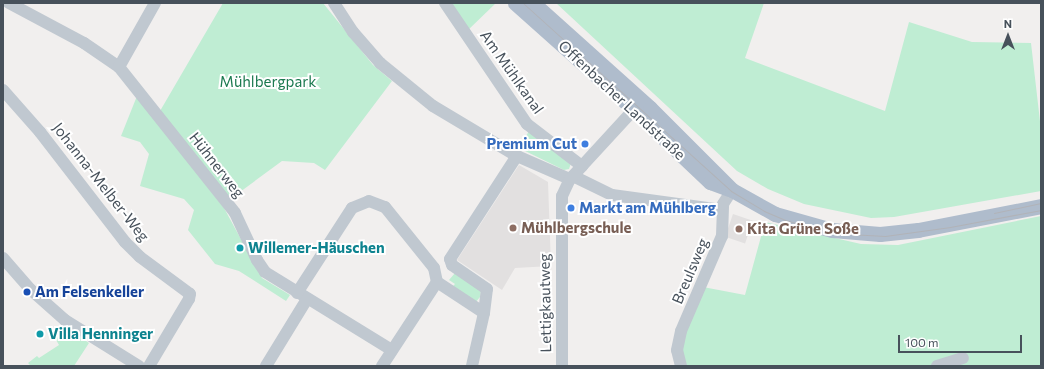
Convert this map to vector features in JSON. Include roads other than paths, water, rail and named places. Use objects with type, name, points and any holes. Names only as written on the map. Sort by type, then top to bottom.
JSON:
[{"type":"main road","name":"Offenbacher Landstraße","points":[[515,3],[701,156],[732,190],[765,210],[790,220],[860,233],[918,230],[1041,206]]},
{"type":"main road","name":"Offenbacher Landstraße","points":[[533,3],[638,105]]},
{"type":"street","name":"Hühnerweg","points":[[9,3],[84,43],[119,67],[235,213],[262,269],[302,296],[392,350]]},
{"type":"street","points":[[119,67],[155,3]]},
{"type":"street","points":[[334,3],[353,32],[380,63],[433,106],[517,156],[612,195],[722,210]]},
{"type":"street","name":"Am Mühlkanal","points":[[445,3],[527,124],[582,166]]},
{"type":"street","name":"Johanna-Melber-Weg","points":[[3,90],[40,132],[125,242],[140,257],[190,294],[190,299],[149,366]]},
{"type":"street","name":"Lettigkautweg","points":[[562,366],[560,209],[562,196],[571,178],[638,105]]},
{"type":"street","points":[[472,366],[484,313],[487,289],[452,265],[450,261],[517,156]]},
{"type":"street","name":"Breulsweg","points":[[680,366],[677,350],[681,330],[722,236],[722,210],[732,190]]},
{"type":"street","points":[[266,366],[302,296],[352,208],[370,201],[385,207],[434,268],[436,282],[382,366]]},
{"type":"street","points":[[3,258],[30,289],[64,320],[140,366]]},
{"type":"street","points":[[436,282],[484,313]]},
{"type":"street","points":[[937,366],[963,358]]},
{"type":"tram line","points":[[523,3],[731,191],[764,211],[785,220],[831,233],[885,236],[950,227],[1041,210]]},
{"type":"tram line","points":[[994,213],[1041,203]]},
{"type":"place","name":"Premium Cut","points":[[585,144]]},
{"type":"place","name":"Markt am Mühlberg","points":[[571,208]]},
{"type":"place","name":"Mühlbergschule","points":[[513,228]]},
{"type":"place","name":"Kita Grüne Soße","points":[[739,229]]},
{"type":"place","name":"Willemer-Häuschen","points":[[240,248]]},
{"type":"place","name":"Am Felsenkeller","points":[[27,292]]},
{"type":"place","name":"Villa Henninger","points":[[40,334]]},
{"type":"park label","name":"Mühlbergpark","points":[[268,82]]}]
